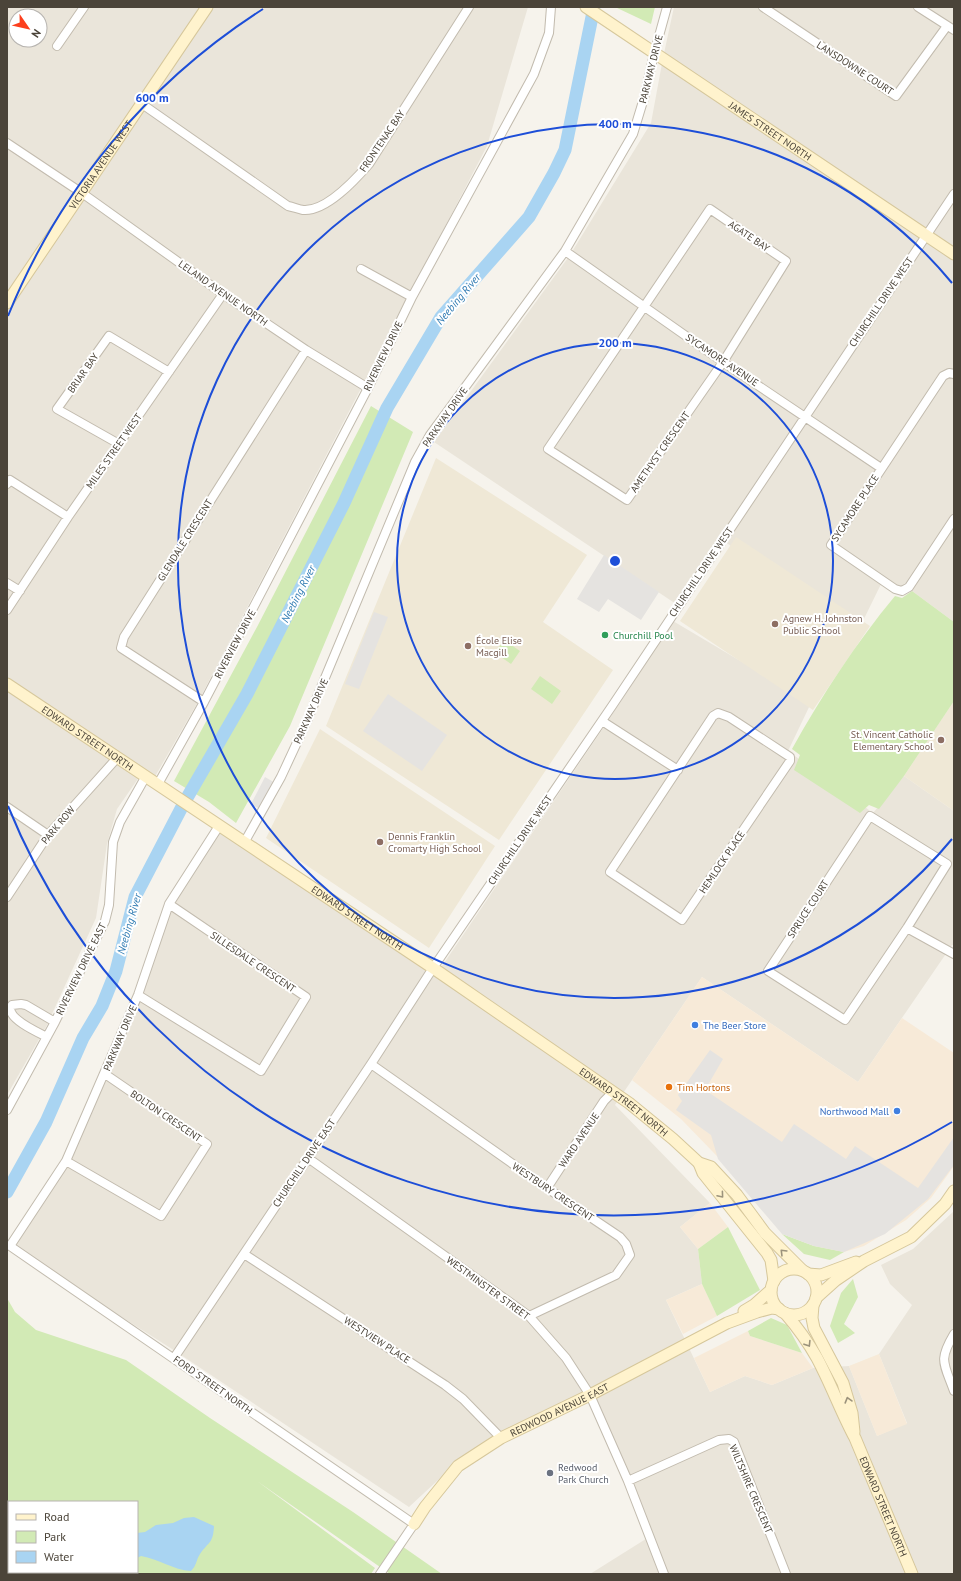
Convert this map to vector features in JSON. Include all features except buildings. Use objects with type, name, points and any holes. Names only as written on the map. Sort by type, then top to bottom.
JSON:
[{"type":"main road","name":"JAMES STREET NORTH","points":[[586,7],[954,254]]},
{"type":"main road","name":"VICTORIA AVENUE WEST","points":[[7,302],[142,104],[202,8]]},
{"type":"main road","name":"EDWARD STREET NORTH","points":[[7,684],[433,968],[613,1092],[649,1119],[699,1163],[711,1167],[723,1179],[765,1233],[805,1272]]},
{"type":"main road","name":"EDWARD STREET NORTH","points":[[699,1163],[703,1173],[767,1253],[773,1269],[773,1285]]},
{"type":"main road","points":[[864,1261],[849,1264],[832,1272],[821,1275],[789,1270],[778,1276],[773,1285],[772,1297],[782,1311],[793,1315],[800,1314],[807,1310],[814,1301],[836,1280],[864,1261],[911,1236],[945,1204],[954,1191]]},
{"type":"main road","points":[[805,1272],[816,1284],[814,1301]]},
{"type":"main road","name":"REDWOOD AVENUE EAST","points":[[727,1323],[754,1305],[773,1285]]},
{"type":"main road","name":"EDWARD STREET NORTH","points":[[814,1301],[812,1318],[814,1328],[837,1369],[852,1413],[855,1438]]},
{"type":"main road","name":"REDWOOD AVENUE EAST","points":[[414,1524],[425,1507],[458,1466],[501,1438],[590,1395],[727,1323],[762,1310],[772,1308],[782,1311]]},
{"type":"main road","name":"EDWARD STREET NORTH","points":[[782,1311],[802,1334],[816,1356],[855,1438],[912,1574]]},
{"type":"street","points":[[58,46],[84,7]]},
{"type":"street","name":"FRONTENAC BAY","points":[[142,104],[288,206],[305,210],[325,205],[353,182],[369,164],[469,7]]},
{"type":"street","name":"RIVERVIEW DRIVE","points":[[162,787],[204,702],[368,388],[412,297],[534,74],[549,33],[551,7]]},
{"type":"street","name":"PARKWAY DRIVE","points":[[244,843],[281,777],[308,720],[415,462],[426,442],[565,251],[633,134],[644,98],[667,7]]},
{"type":"street","name":"LANSDOWNE COURT","points":[[763,7],[896,96],[947,26]]},
{"type":"street","points":[[918,7],[954,30]]},
{"type":"street","name":"LELAND AVENUE NORTH","points":[[7,143],[82,193],[223,294],[306,350],[368,388]]},
{"type":"street","name":"CHURCHILL DRIVE WEST","points":[[433,968],[602,721],[954,194]]},
{"type":"street","name":"AGATE BAY","points":[[645,306],[710,210],[786,261],[723,362]]},
{"type":"street","name":"SYCAMORE AVENUE","points":[[565,251],[723,362],[881,468]]},
{"type":"street","points":[[361,269],[412,297]]},
{"type":"street","name":"MILES STREET WEST","points":[[7,610],[68,517],[223,294]]},
{"type":"street","name":"AMETHYST CRESCENT","points":[[645,306],[548,449],[627,500],[723,362]]},
{"type":"street","name":"BRIAR BAY","points":[[119,444],[58,409],[109,336],[169,372]]},
{"type":"street","name":"GLENDALE CRESCENT","points":[[204,702],[121,648],[124,637],[306,350]]},
{"type":"street","name":"SYCAMORE PLACE","points":[[954,374],[949,373],[943,376],[831,545],[895,590],[902,591],[909,587],[954,520]]},
{"type":"street","points":[[7,484],[10,480],[68,517]]},
{"type":"street","points":[[7,583],[20,591]]},
{"type":"street","name":"HEMLOCK PLACE","points":[[718,713],[729,717],[790,757],[790,760],[682,920],[610,872],[678,770],[713,716],[718,713]]},
{"type":"street","points":[[602,721],[678,770]]},
{"type":"street","name":"PARK ROW","points":[[7,897],[48,835],[117,758]]},
{"type":"street","name":"RIVERVIEW DRIVE EAST","points":[[8,1106],[55,1022],[105,921],[109,905],[113,842],[120,822],[146,776]]},
{"type":"street","points":[[7,808],[48,835]]},
{"type":"street","name":"SPRUCE COURT","points":[[870,816],[947,864],[907,928],[845,1020],[768,971],[870,816]]},
{"type":"street","name":"PARKWAY DRIVE","points":[[11,1246],[66,1161],[105,1074],[138,994],[169,904],[219,826]]},
{"type":"street","name":"SILLESDALE CRESCENT","points":[[138,994],[260,1071],[306,997],[169,904]]},
{"type":"street","points":[[907,928],[954,954]]},
{"type":"street","name":"CHURCHILL DRIVE EAST","points":[[174,1358],[371,1064],[433,968]]},
{"type":"street","points":[[46,1037],[12,1016],[10,1008],[12,1005],[26,1005],[55,1022]]},
{"type":"street","name":"WESTBURY CRESCENT","points":[[371,1064],[546,1188],[620,1237],[626,1244],[630,1255],[616,1274],[529,1316]]},
{"type":"street","name":"BOLTON CRESCENT","points":[[66,1161],[161,1216],[206,1144],[105,1074]]},
{"type":"street","name":"WARD AVENUE","points":[[546,1188],[604,1101],[613,1092]]},
{"type":"street","name":"WESTMINSTER STREET","points":[[308,1158],[529,1316],[566,1358],[590,1395],[628,1481],[664,1574]]},
{"type":"street","name":"FORD STREET NORTH","points":[[11,1246],[414,1524]]},
{"type":"street","name":"WESTVIEW PLACE","points":[[244,1254],[445,1385],[463,1398],[501,1438]]},
{"type":"street","points":[[954,1334],[945,1351],[943,1361],[954,1391]]},
{"type":"street","name":"WILTSHIRE CRESCENT","points":[[628,1481],[719,1440],[729,1439],[734,1442],[786,1574]]},
{"type":"street","points":[[380,1574],[414,1524]]},
{"type":"shaded area","points":[[7,7],[528,7],[487,146],[199,700],[153,780],[142,773],[117,809],[107,844],[96,918],[46,1027],[7,1095]]},
{"type":"shaded area","points":[[674,7],[954,7],[954,622],[912,591],[901,592],[883,580],[858,631],[725,542],[682,608],[434,442],[570,255],[651,123]]},
{"type":"shaded area","name":"École Elise Macgill","points":[[436,458],[587,555],[543,622],[613,670],[499,840],[326,726]]},
{"type":"shaded area","name":"Agnew H. Johnston Public School","points":[[736,537],[870,626],[813,710],[680,621]]},
{"type":"shaded area","points":[[604,555],[659,592],[641,620],[608,599],[599,612],[577,599]]},
{"type":"shaded area","points":[[374,612],[388,617],[359,689],[345,684]]},
{"type":"shaded area","points":[[673,621],[811,703],[788,751],[873,813],[904,776],[954,811],[954,945],[952,945],[858,1082],[702,977],[615,1105],[710,1203],[680,1227],[698,1249],[702,1284],[666,1300],[710,1392],[745,1376],[772,1385],[813,1368],[849,1366],[877,1436],[907,1423],[879,1354],[912,1305],[890,1284],[881,1265],[913,1249],[954,1211],[954,1574],[590,1574],[649,1537],[593,1399],[496,1443],[482,1443],[409,1507],[172,1349],[7,1244],[66,1159],[172,905],[221,829],[438,972],[608,721]]},
{"type":"shaded area","points":[[388,694],[447,735],[422,771],[363,731]]},
{"type":"shaded area","name":"St. Vincent Catholic Elementary School","points":[[954,701],[954,811],[904,776]]},
{"type":"shaded area","name":"Dennis Franklin Cromarty High School","points":[[320,729],[495,846],[429,948],[266,838]]},
{"type":"shaded area","points":[[265,777],[277,784],[262,810],[251,804]]},
{"type":"shaded area","points":[[702,977],[858,1082],[902,1018],[954,1053],[954,1166],[931,1198],[906,1220],[864,1246],[844,1252],[814,1246],[744,1184],[681,1119],[632,1080]]},
{"type":"shaded area","points":[[710,1050],[723,1059],[705,1090],[782,1142],[794,1124],[846,1159],[855,1146],[918,1188],[954,1137],[954,1165],[928,1199],[885,1234],[844,1252],[814,1246],[782,1234],[718,1159],[711,1135],[676,1110],[682,1101],[678,1095]]},
{"type":"shaded area","points":[[710,1203],[728,1227],[698,1249],[680,1227]]},
{"type":"shaded area","points":[[702,1284],[717,1316],[683,1334],[666,1300]]},
{"type":"shaded area","points":[[748,1331],[750,1336],[802,1353],[813,1368],[772,1385],[745,1376],[710,1392],[694,1358]]},
{"type":"shaded area","points":[[879,1354],[907,1424],[877,1436],[849,1366]]},
{"type":"green space","points":[[615,7],[655,7],[651,24]]},
{"type":"green space","points":[[371,406],[413,432],[290,726],[236,823],[209,802],[174,781],[257,627]]},
{"type":"green space","points":[[912,591],[954,622],[954,701],[904,776],[879,809],[869,805],[860,813],[794,770],[800,755],[792,749],[827,689],[867,632],[895,596],[902,598]]},
{"type":"green space","points":[[504,640],[520,651],[511,664],[495,653]]},
{"type":"green space","points":[[540,676],[561,691],[552,704],[531,689]]},
{"type":"green space","points":[[728,1227],[760,1290],[717,1316],[702,1284],[698,1249]]},
{"type":"green space","points":[[782,1234],[814,1246],[844,1252],[830,1260],[804,1254]]},
{"type":"green space","points":[[853,1279],[858,1297],[844,1324],[855,1333],[838,1343],[830,1326],[841,1293]]},
{"type":"green space","points":[[7,1298],[15,1312],[36,1330],[126,1360],[210,1418],[353,1512],[442,1574],[390,1574],[257,1481],[375,1568],[371,1574],[7,1574]]},
{"type":"green space","points":[[771,1318],[787,1325],[802,1353],[750,1336],[748,1331]]},
{"type":"water","points":[[194,1517],[214,1526],[212,1539],[200,1554],[191,1571],[178,1569],[148,1557],[141,1556],[138,1558],[138,1533],[145,1532],[156,1525],[173,1523],[184,1518]]},
{"type":"waterway","name":"Neebing River","points":[[7,1192],[46,1122],[83,1038],[102,1006],[116,971],[135,897],[184,803],[247,694],[344,503],[387,408],[441,317],[529,217],[554,173],[565,150],[594,7]]},
{"type":"place","name":"Agnew H. Johnston Public School","points":[[775,624]]},
{"type":"place","name":"Churchill Pool","points":[[605,635]]},
{"type":"place","name":"École Elise Macgill","points":[[468,646]]},
{"type":"place","name":"St. Vincent Catholic Elementary School","points":[[941,740]]},
{"type":"place","name":"Dennis Franklin Cromarty High School","points":[[380,842]]},
{"type":"place","name":"The Beer Store","points":[[695,1025]]},
{"type":"place","name":"Tim Hortons","points":[[669,1087]]},
{"type":"place","name":"Northwood Mall","points":[[897,1111]]},
{"type":"place","name":"Redwood Park Church","points":[[550,1473]]}]
